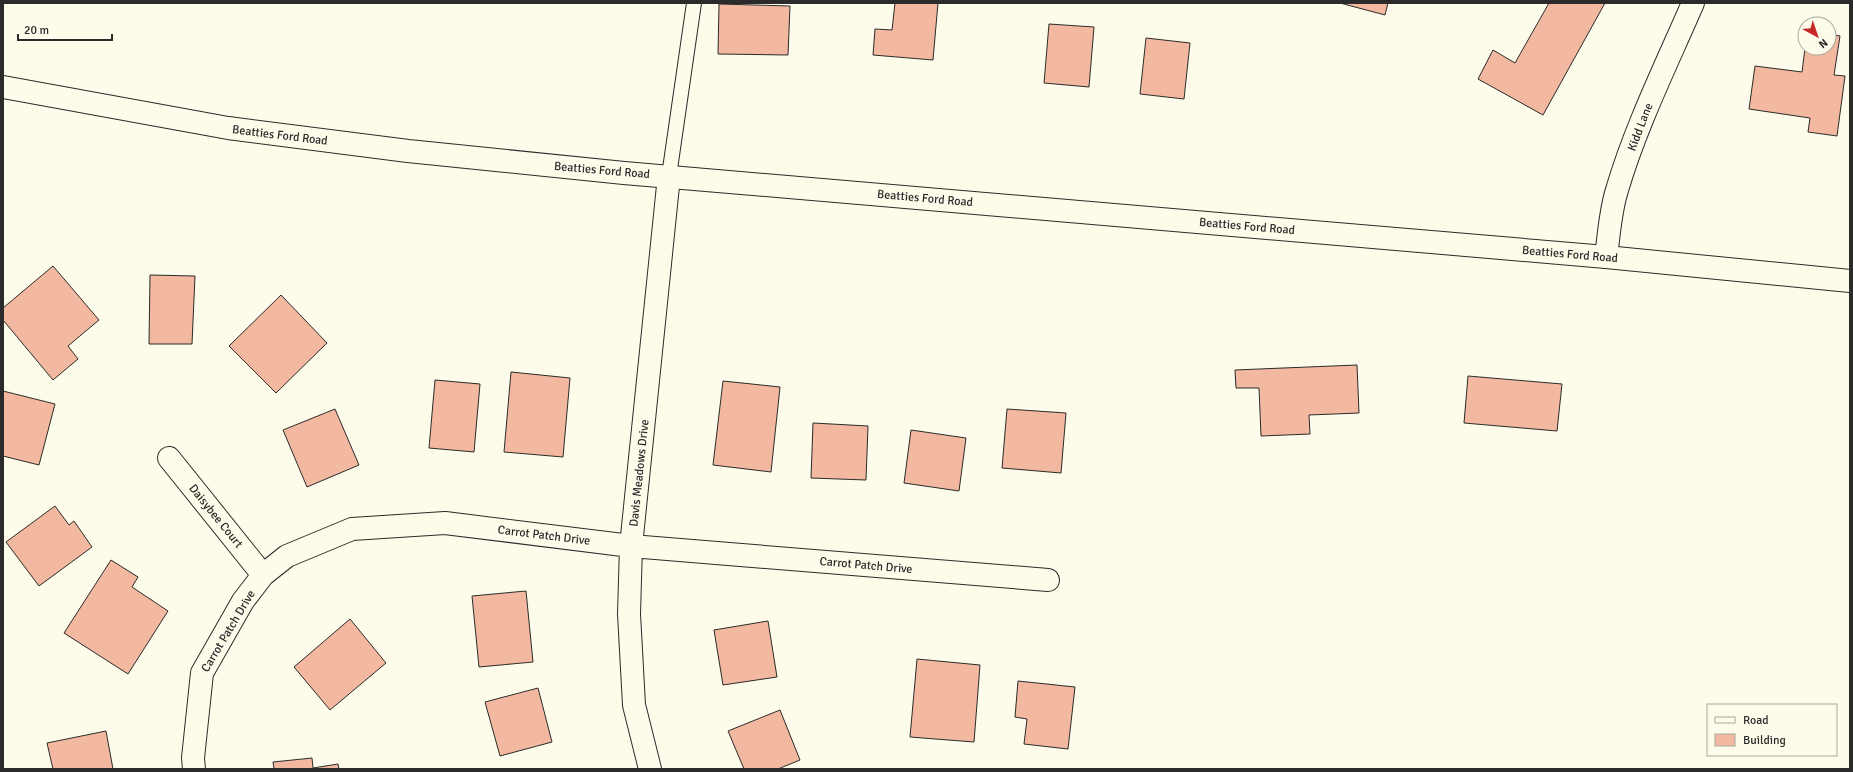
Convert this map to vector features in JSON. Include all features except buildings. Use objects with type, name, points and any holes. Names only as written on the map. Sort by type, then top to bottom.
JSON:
[{"type":"street","name":"Kidd Lane","points":[[1606,257],[1612,212],[1617,190],[1642,122],[1693,3]]},
{"type":"street","name":"Beatties Ford Road","points":[[3,87],[228,128],[408,152],[1606,257],[1850,281]]},
{"type":"street","name":"Davis Meadows Drive","points":[[650,769],[634,705],[629,614],[631,546],[669,176]]},
{"type":"street","name":"Daisybee Court","points":[[169,458],[263,574]]},
{"type":"street","name":"Carrot Patch Drive","points":[[194,769],[193,758],[202,673],[243,601],[263,574],[287,556],[352,529],[445,523],[631,546],[1048,580]]},
{"type":"lane","points":[[669,176],[694,3]]}]
